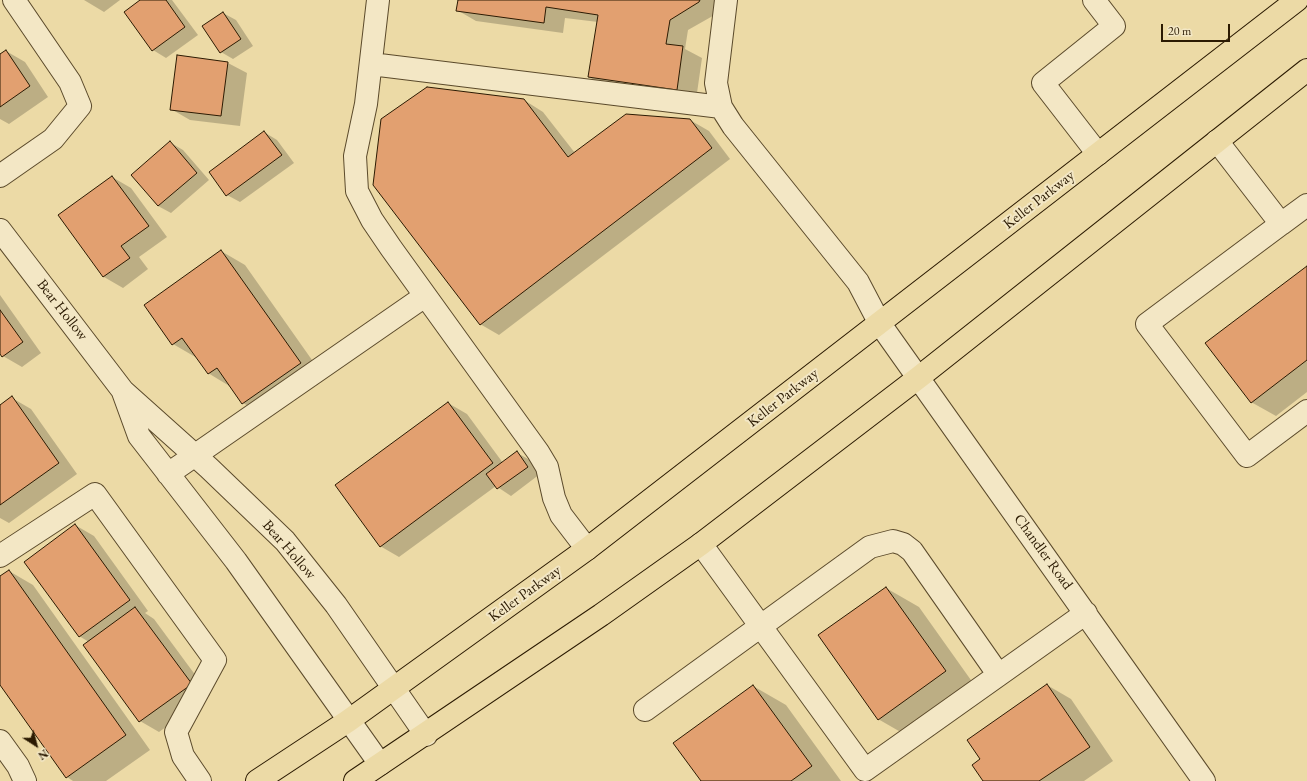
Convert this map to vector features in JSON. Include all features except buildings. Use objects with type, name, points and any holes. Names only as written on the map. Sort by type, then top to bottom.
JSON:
[{"type":"main road","name":"Keller Parkway","points":[[257,781],[394,689],[586,549],[880,324],[1297,0]]},
{"type":"main road","points":[[355,781],[426,735],[601,616],[701,544],[918,378],[1307,70]]},
{"type":"street","points":[[0,176],[53,139],[80,106],[70,82],[14,0]]},
{"type":"street","points":[[378,0],[366,104],[355,156],[357,191],[372,220],[547,466],[554,498],[561,515],[586,549]]},
{"type":"street","points":[[370,64],[721,107],[716,82],[726,0]]},
{"type":"street","points":[[1094,0],[1114,26],[1043,83],[1098,154]]},
{"type":"street","name":"Chandler Road","points":[[721,107],[733,126],[858,282],[880,324],[1086,612],[1204,781]]},
{"type":"street","points":[[1217,141],[1281,224]]},
{"type":"street","points":[[1307,205],[1147,324],[1248,456],[1307,411]]},
{"type":"street","name":"Bear Hollow","points":[[0,230],[123,391],[196,456],[285,541],[336,605],[426,735]]},
{"type":"street","points":[[168,474],[425,296]]},
{"type":"street","name":"Bear Hollow","points":[[123,391],[139,436],[236,562],[380,764]]},
{"type":"street","points":[[0,556],[95,494],[215,660],[176,732],[183,756],[200,781]]},
{"type":"street","points":[[645,710],[870,547],[893,541],[903,544],[912,552],[998,674]]},
{"type":"street","points":[[701,544],[761,626],[857,776],[1086,612]]},
{"type":"street","points":[[0,741],[18,766],[25,781]]}]
